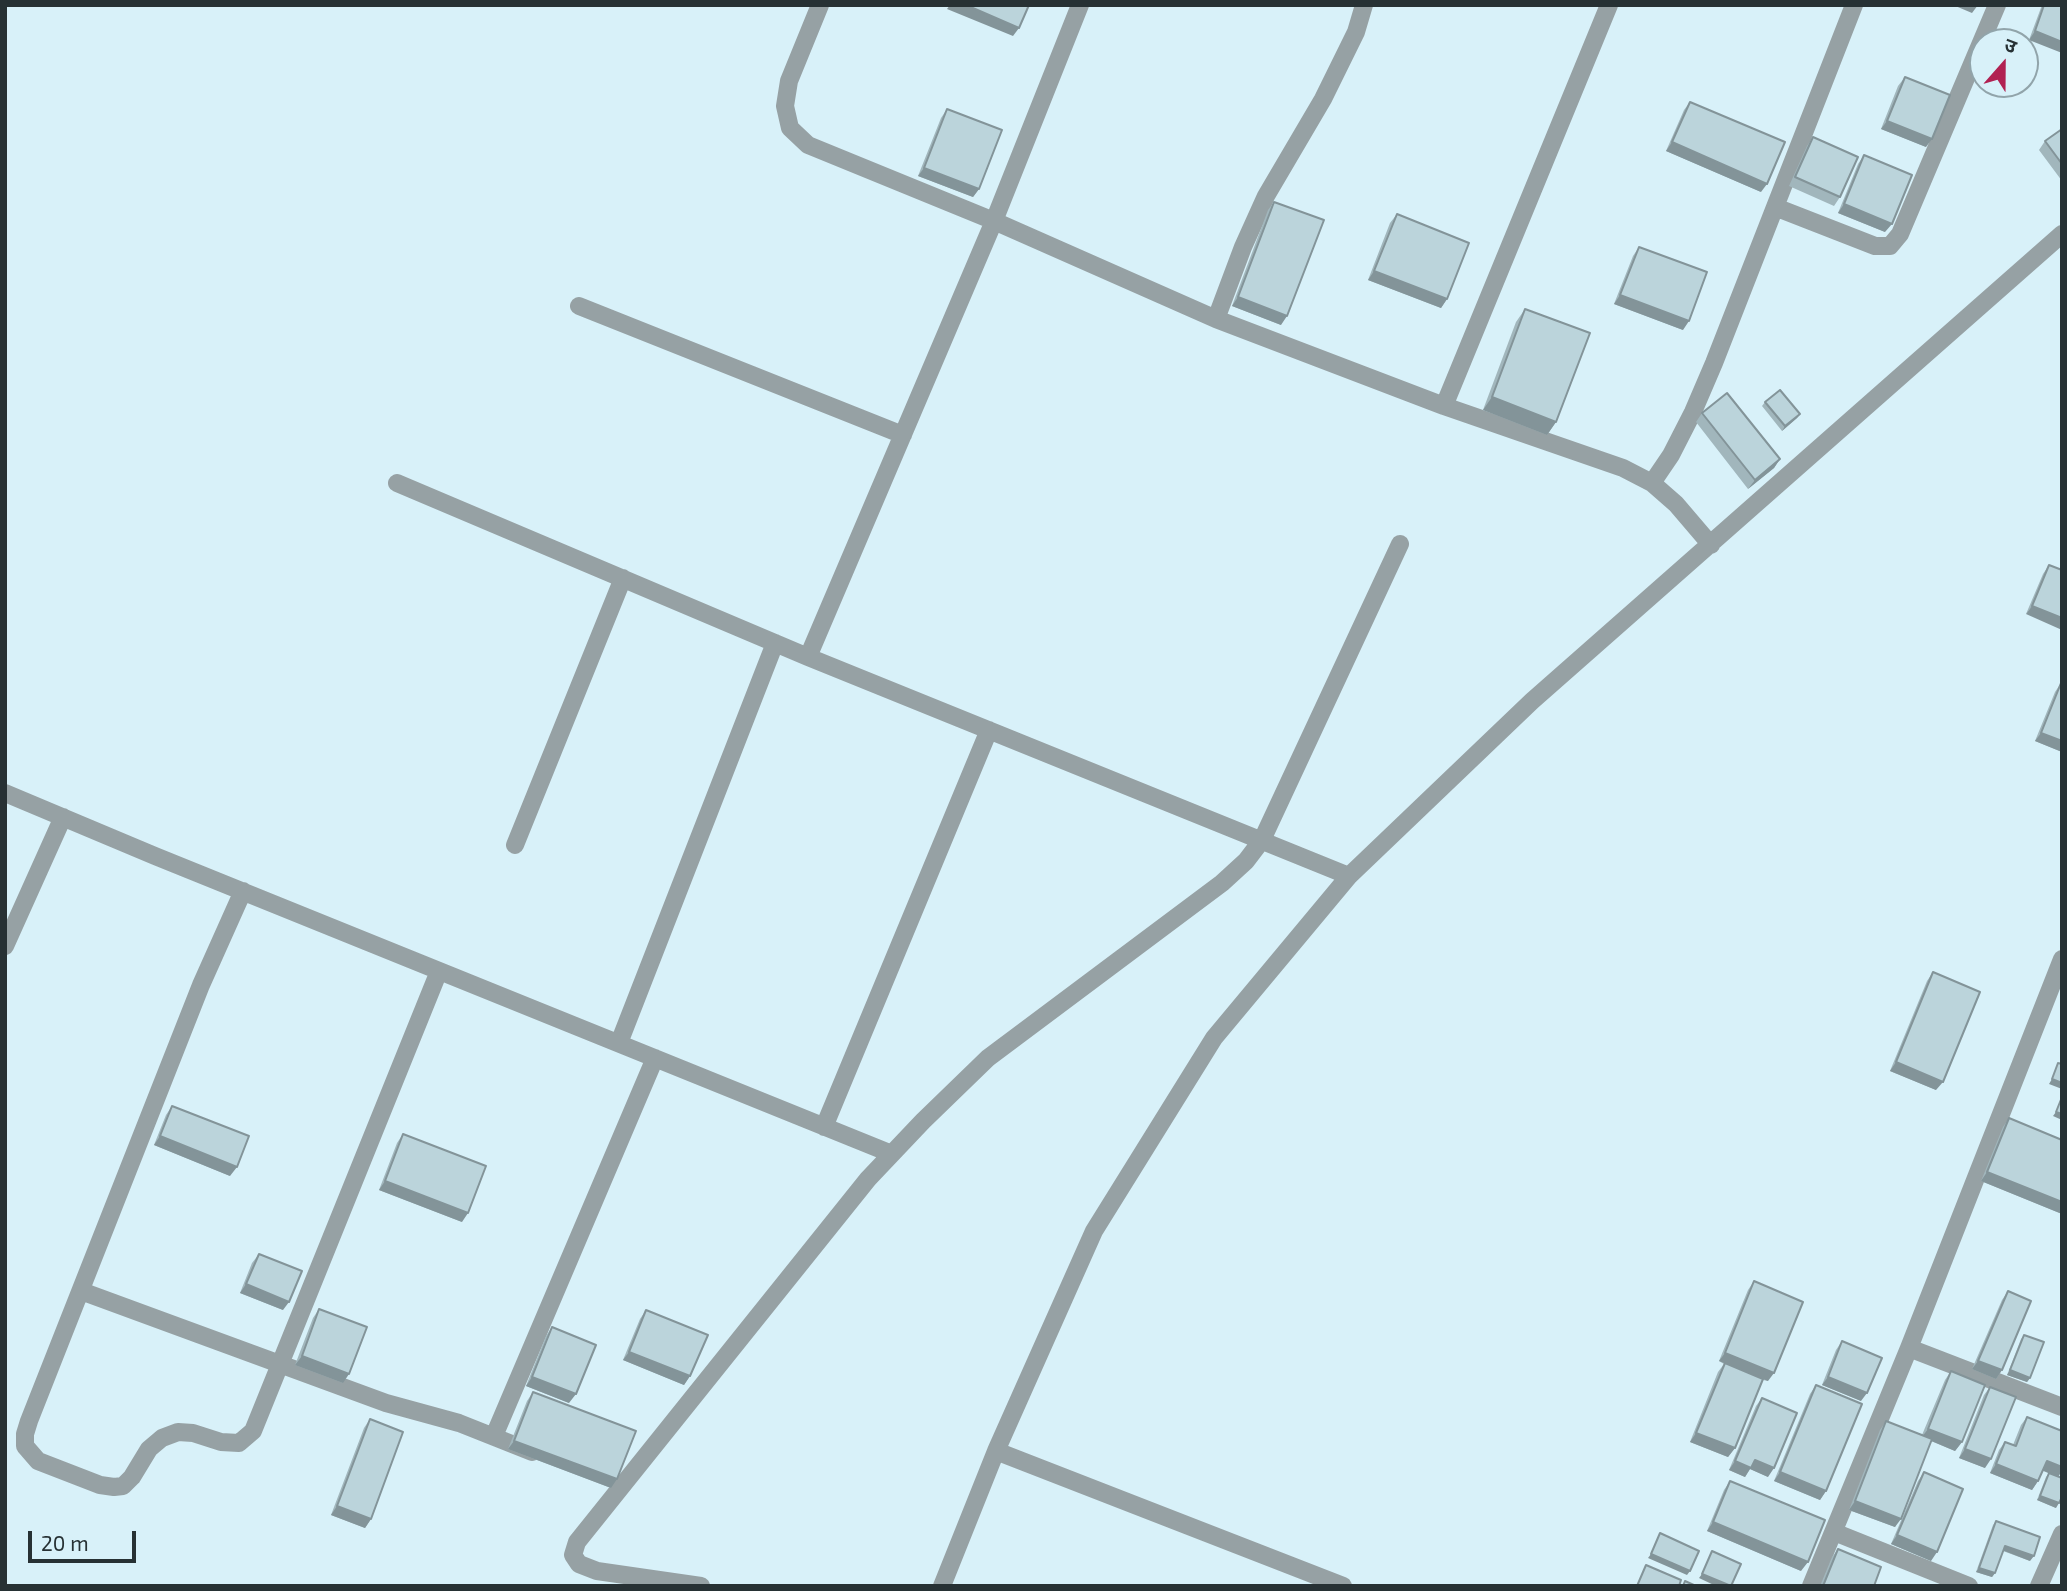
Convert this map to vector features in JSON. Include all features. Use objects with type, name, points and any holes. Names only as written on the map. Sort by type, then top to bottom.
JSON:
[{"type":"street","points":[[820,5],[789,81],[785,106],[790,128],[808,145],[994,221],[1216,319],[1444,406],[1623,468],[1652,483],[1676,504],[1711,545]]},
{"type":"street","points":[[808,657],[994,221],[1080,5]]},
{"type":"street","points":[[1216,319],[1243,247],[1266,196],[1323,99],[1356,32],[1364,5]]},
{"type":"street","points":[[1444,406],[1609,5]]},
{"type":"street","points":[[1652,483],[1671,455],[1693,412],[1854,5]]},
{"type":"street","points":[[1775,206],[1875,246],[1890,246],[1900,234],[1997,5]]},
{"type":"street","points":[[942,1586],[996,1451],[1094,1231],[1214,1038],[1349,876],[1532,701],[2062,234]]},
{"type":"street","points":[[579,306],[903,435]]},
{"type":"street","points":[[397,483],[808,657],[1349,876]]},
{"type":"street","points":[[701,1586],[597,1571],[579,1564],[573,1555],[577,1542],[614,1486],[868,1179],[892,1154],[988,1058],[1222,883],[1246,861],[1262,840],[1400,544]]},
{"type":"street","points":[[515,845],[623,578]]},
{"type":"street","points":[[619,1044],[775,643]]},
{"type":"street","points":[[824,1127],[989,730]]},
{"type":"street","points":[[5,793],[892,1154]]},
{"type":"street","points":[[5,946],[63,817]]},
{"type":"street","points":[[243,891],[201,985],[29,1420],[25,1446],[38,1461],[100,1485],[123,1486],[149,1450],[162,1438],[178,1432],[192,1433],[220,1442],[239,1443],[253,1431],[439,971]]},
{"type":"street","points":[[1811,1586],[1909,1348],[2062,959]]},
{"type":"street","points":[[494,1436],[655,1058]]},
{"type":"street","points":[[81,1291],[386,1402],[458,1423],[550,1459]]},
{"type":"street","points":[[1909,1348],[2062,1407]]},
{"type":"street","points":[[996,1451],[1343,1586]]},
{"type":"street","points":[[1833,1532],[1969,1586]]},
{"type":"street","points":[[2039,1586],[2062,1534]]},
{"type":"building","points":[[966,5],[1029,5],[1019,28]]},
{"type":"building","points":[[2044,5],[2062,5],[2062,42],[2039,33],[2039,28],[2036,28]]},
{"type":"building","points":[[1905,77],[1950,95],[1932,139],[1887,121]]},
{"type":"building","points":[[1690,102],[1785,142],[1767,184],[1672,142]]},
{"type":"building","points":[[947,109],[1002,130],[979,189],[924,168]]},
{"type":"building","points":[[2062,129],[2062,164],[2045,141]]},
{"type":"building","points":[[1813,137],[1858,157],[1840,197],[1795,177]]},
{"type":"building","points":[[1864,155],[1912,175],[1892,224],[1844,204]]},
{"type":"building","points":[[1274,202],[1324,220],[1287,316],[1238,297]]},
{"type":"building","points":[[1397,214],[1469,243],[1447,299],[1374,271]]},
{"type":"building","points":[[1639,247],[1707,272],[1689,321],[1620,295]]},
{"type":"building","points":[[1525,309],[1590,333],[1556,422],[1492,397]]},
{"type":"building","points":[[1780,390],[1800,414],[1785,426],[1765,402]]},
{"type":"building","points":[[1727,393],[1780,459],[1755,480],[1702,413]]},
{"type":"building","points":[[2049,565],[2062,570],[2062,618],[2032,606]]},
{"type":"building","points":[[2062,683],[2062,741],[2041,733]]},
{"type":"building","points":[[1933,972],[1980,992],[1943,1082],[1896,1062]]},
{"type":"building","points":[[2058,1063],[2062,1064],[2062,1083],[2052,1079]]},
{"type":"building","points":[[2062,1097],[2062,1114],[2056,1112]]},
{"type":"building","points":[[172,1106],[249,1136],[237,1167],[160,1136]]},
{"type":"building","points":[[2009,1118],[2062,1140],[2062,1202],[1987,1172]]},
{"type":"building","points":[[403,1134],[486,1166],[468,1213],[385,1181]]},
{"type":"building","points":[[259,1254],[302,1271],[289,1302],[246,1284]]},
{"type":"building","points":[[1754,1281],[1803,1302],[1774,1373],[1725,1353]]},
{"type":"building","points":[[2008,1291],[2031,1301],[2002,1370],[1978,1361]]},
{"type":"building","points":[[319,1309],[367,1327],[349,1374],[302,1356]]},
{"type":"building","points":[[646,1310],[708,1335],[690,1376],[629,1352]]},
{"type":"building","points":[[552,1327],[596,1345],[576,1394],[532,1377]]},
{"type":"building","points":[[2024,1335],[2044,1342],[2030,1378],[2010,1370]]},
{"type":"building","points":[[1842,1341],[1882,1358],[1867,1393],[1828,1377]]},
{"type":"building","points":[[1725,1363],[1763,1379],[1735,1448],[1696,1433]]},
{"type":"building","points":[[1951,1371],[1985,1385],[1962,1442],[1928,1429]]},
{"type":"building","points":[[1816,1385],[1862,1404],[1826,1491],[1780,1472]]},
{"type":"building","points":[[1990,1387],[2016,1397],[1991,1459],[1965,1449]]},
{"type":"building","points":[[533,1392],[636,1431],[617,1479],[514,1441]]},
{"type":"building","points":[[1762,1398],[1797,1413],[1774,1468],[1755,1460],[1751,1468],[1735,1461]]},
{"type":"building","points":[[2027,1417],[2062,1431],[2062,1467],[2047,1461],[2038,1481],[1996,1464],[2005,1442],[2016,1446]]},
{"type":"building","points":[[370,1419],[403,1432],[371,1519],[337,1506]]},
{"type":"building","points":[[1886,1421],[1932,1439],[1901,1519],[1855,1501]]},
{"type":"building","points":[[1924,1472],[1963,1489],[1937,1552],[1897,1535]]},
{"type":"building","points":[[2049,1473],[2062,1478],[2062,1497],[2059,1503],[2040,1496]]},
{"type":"building","points":[[1730,1481],[1825,1520],[1808,1562],[1713,1522]]},
{"type":"building","points":[[1996,1521],[2040,1537],[2034,1556],[2005,1546],[1995,1573],[1979,1568]]},
{"type":"building","points":[[1660,1533],[1699,1551],[1690,1571],[1651,1554]]},
{"type":"building","points":[[1838,1549],[1881,1567],[1874,1586],[1823,1586]]},
{"type":"building","points":[[1712,1551],[1741,1564],[1731,1586],[1702,1574]]},
{"type":"building","points":[[1646,1565],[1681,1580],[1679,1586],[1637,1586]]},
{"type":"building","points":[[1685,1581],[1696,1586],[1683,1586]]}]
